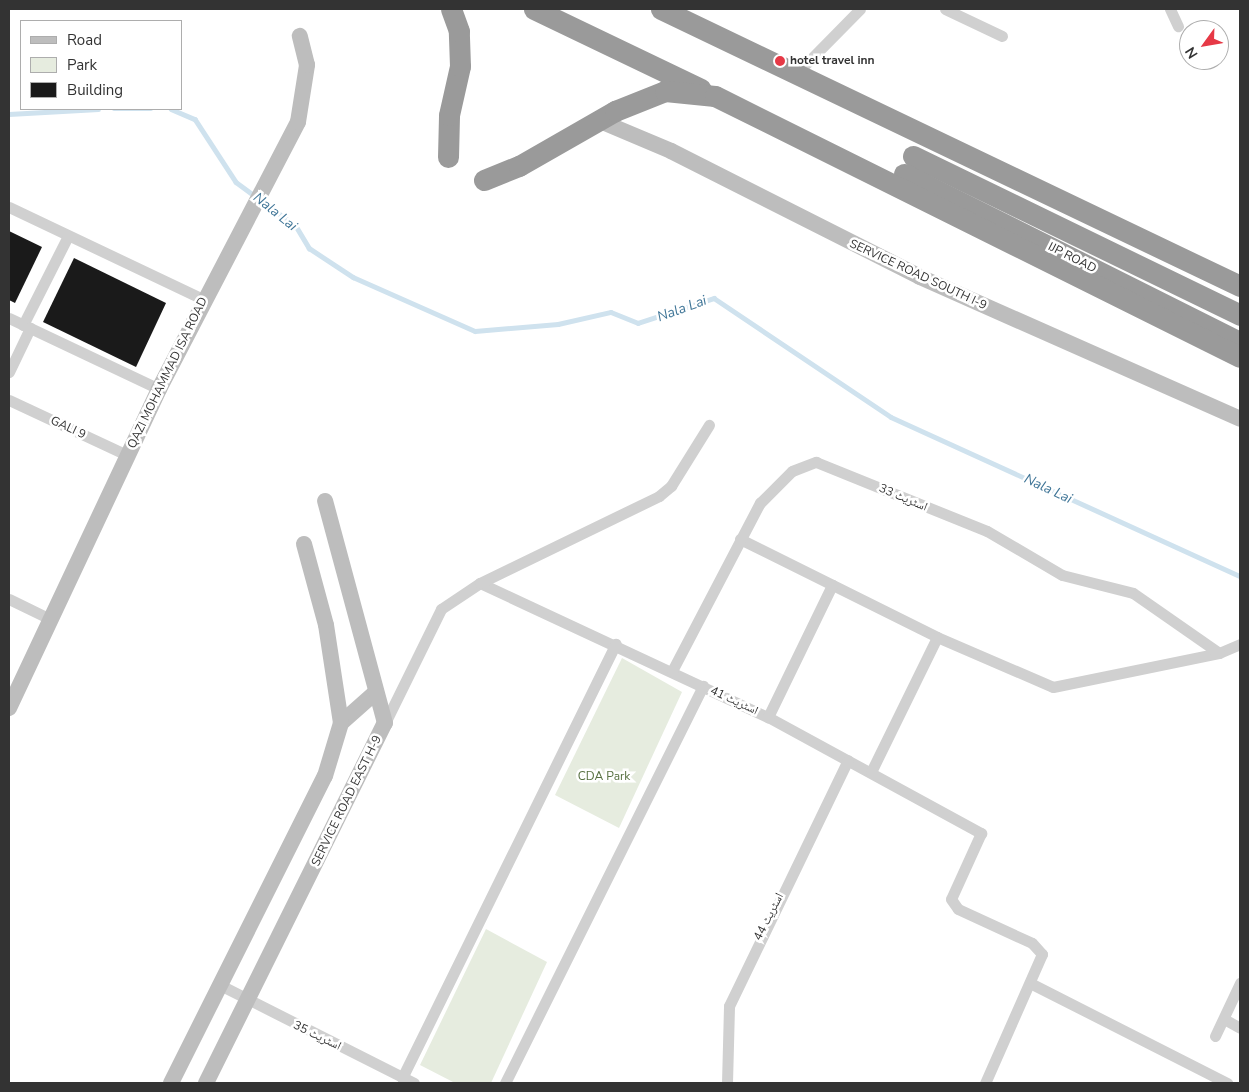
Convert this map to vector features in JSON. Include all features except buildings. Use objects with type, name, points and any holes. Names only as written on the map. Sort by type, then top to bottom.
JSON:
[{"type":"highway","points":[[448,157],[449,115],[460,66],[459,31],[451,9]]},
{"type":"highway","points":[[534,9],[715,96],[1240,357]]},
{"type":"highway","points":[[661,9],[1240,286]]},
{"type":"highway","points":[[484,180],[520,166],[600,121],[665,91],[715,96]]},
{"type":"highway","name":"IJP ROAD","points":[[1240,315],[908,165],[1240,342]]},
{"type":"street","points":[[796,74],[860,9]]},
{"type":"street","points":[[945,9],[1002,36]]},
{"type":"street","points":[[1170,9],[1178,26]]},
{"type":"street","name":"QAZI MOHAMMAD ISA ROAD","points":[[9,708],[14,682],[50,619],[203,299],[217,278],[276,168],[298,122],[306,87],[307,65],[300,36]]},
{"type":"street","name":"SERVICE ROAD SOUTH I-9","points":[[600,121],[671,151],[920,277],[1236,417]]},
{"type":"street","points":[[9,207],[203,299]]},
{"type":"street","points":[[9,372],[26,327],[68,236]]},
{"type":"street","points":[[9,318],[159,389]]},
{"type":"street","name":"GALI 9","points":[[9,400],[128,455]]},
{"type":"street","points":[[385,724],[441,609],[480,583],[659,496],[671,486],[709,425]]},
{"type":"street","name":"اسٹریٹ 33","points":[[672,671],[740,539],[775,484],[816,462],[988,531],[1062,575],[1133,593],[1219,653]]},
{"type":"street","name":"SERVICE ROAD EAST H-9","points":[[206,1083],[385,724],[325,501]]},
{"type":"street","points":[[740,539],[937,637],[1053,687],[1219,653],[1240,644]]},
{"type":"street","points":[[171,1083],[222,986],[325,776],[341,723],[326,625],[304,544]]},
{"type":"street","name":"اسٹریٹ 41","points":[[480,583],[616,644],[768,717],[981,833],[952,899],[958,909],[1038,947],[1042,954],[1032,984]]},
{"type":"street","points":[[768,717],[832,585]]},
{"type":"street","points":[[9,599],[50,619]]},
{"type":"street","points":[[871,772],[937,637]]},
{"type":"street","points":[[407,1081],[616,644]]},
{"type":"street","points":[[505,1083],[703,686]]},
{"type":"street","points":[[341,723],[376,692]]},
{"type":"street","name":"اسٹریٹ 44","points":[[727,1083],[730,1002],[848,760]]},
{"type":"street","points":[[1215,1036],[1240,983]]},
{"type":"street","points":[[985,1083],[1032,984],[1211,1080],[1227,1083]]},
{"type":"street","name":"اسٹریٹ 35","points":[[222,986],[247,1002],[407,1081]]},
{"type":"street","points":[[1224,1019],[1240,1028]]},
{"type":"green space","name":"CDA Park","points":[[622,658],[682,692],[619,828],[555,795]]},
{"type":"green space","points":[[486,929],[547,962],[491,1083],[455,1083],[420,1065]]},
{"type":"waterway","name":"Nala Lai","points":[[9,114],[80,110]]},
{"type":"waterway","name":"Nala Lai","points":[[173,110],[195,119],[236,182],[296,226],[309,248],[353,277],[475,331],[558,324],[611,312],[638,323],[714,298],[891,417],[1240,576]]},
{"type":"place","name":"hotel travel inn","points":[[780,61]]}]
